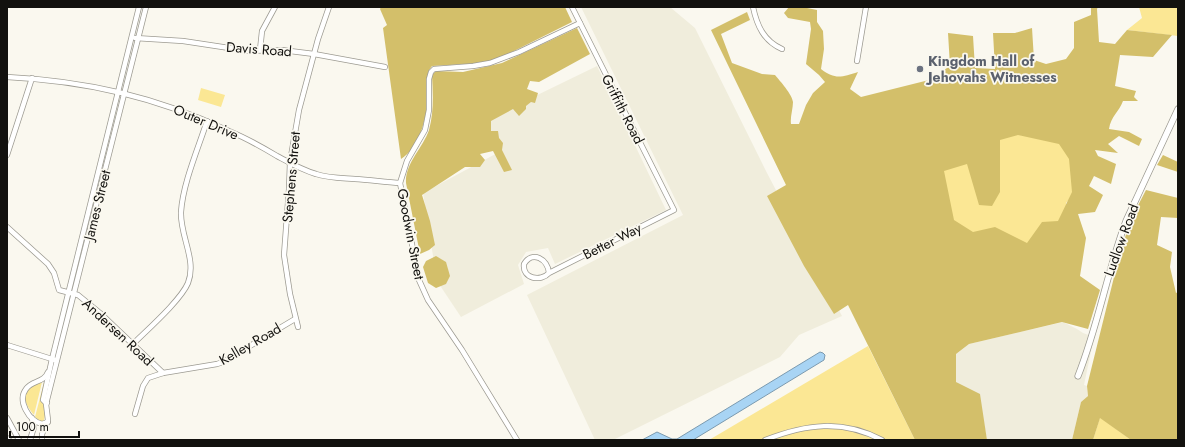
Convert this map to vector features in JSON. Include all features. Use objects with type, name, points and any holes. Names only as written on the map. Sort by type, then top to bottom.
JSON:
[{"type":"street","name":"James Street","points":[[47,402],[44,402],[43,400],[52,360],[139,7]]},
{"type":"street","name":"James Street","points":[[48,422],[46,409],[47,402],[146,7]]},
{"type":"street","points":[[260,50],[262,31],[275,7]]},
{"type":"street","name":"Stephens Street","points":[[298,327],[295,319],[284,255],[290,162],[299,110],[323,23],[329,7]]},
{"type":"street","name":"Griffith Road","points":[[572,7],[674,210]]},
{"type":"street","points":[[753,7],[756,20],[761,31],[767,39],[782,50]]},
{"type":"street","points":[[857,61],[866,7]]},
{"type":"street","name":"Goodwin Street","points":[[517,440],[462,350],[428,300],[422,288],[410,240],[400,183],[407,161],[425,130],[429,110],[430,77],[434,69],[490,63],[528,48],[580,23]]},
{"type":"street","name":"Davis Road","points":[[132,37],[138,39],[183,41],[249,51],[282,50],[314,54],[385,67]]},
{"type":"street","name":"Outer Drive","points":[[7,76],[62,81],[118,91],[164,104],[207,121],[247,139],[305,170],[322,176],[400,183]]},
{"type":"street","points":[[7,155],[32,78]]},
{"type":"street","name":"Ludlow Road","points":[[1078,376],[1093,331],[1112,259],[1120,237],[1178,109]]},
{"type":"street","points":[[133,344],[179,297],[188,282],[190,275],[190,263],[182,228],[182,206],[187,183],[207,121]]},
{"type":"street","name":"Better Way","points":[[549,273],[545,262],[539,257],[530,258],[524,264],[524,271],[531,278],[548,275],[549,273],[674,210]]},
{"type":"street","name":"Andersen Road","points":[[7,227],[48,264],[54,274],[59,290],[78,295],[100,313],[163,373]]},
{"type":"street","name":"Kelley Road","points":[[135,414],[145,381],[152,376],[223,362],[295,319]]},
{"type":"street","points":[[7,345],[52,360],[58,360]]},
{"type":"street","name":"James Street","points":[[32,418],[24,406],[23,394],[26,388],[30,385],[46,377],[52,360]]},
{"type":"street","points":[[7,418],[19,440]]},
{"type":"street","points":[[32,418],[40,424],[48,422]]},
{"type":"street","points":[[30,440],[34,427],[32,418]]},
{"type":"street","points":[[42,440],[42,434],[48,422]]},
{"type":"street","points":[[765,440],[799,429],[823,426],[851,428],[882,440]]},
{"type":"shaded area","points":[[381,7],[565,7],[572,22],[504,56],[484,63],[432,66],[428,73],[428,98],[421,132],[408,154],[401,159],[383,28],[387,25],[380,9]]},
{"type":"shaded area","points":[[581,7],[670,7],[695,28],[767,173],[842,316],[799,335],[780,357],[613,440],[595,440],[527,295],[683,215]]},
{"type":"shaded area","points":[[789,7],[802,7],[817,10],[817,22],[823,31],[824,49],[821,69],[830,75],[835,76],[858,72],[850,89],[861,97],[929,80],[936,82],[941,72],[950,66],[948,33],[973,36],[975,68],[995,69],[993,33],[1015,33],[1032,28],[1034,60],[1046,64],[1066,59],[1074,48],[1074,22],[1091,15],[1091,7],[1098,7],[1099,42],[1115,44],[1127,30],[1172,35],[1153,57],[1120,55],[1115,86],[1136,91],[1134,97],[1138,101],[1123,101],[1111,121],[1109,129],[1129,132],[1142,139],[1139,146],[1119,136],[1108,144],[1118,153],[1095,150],[1098,156],[1116,164],[1111,184],[1094,176],[1089,186],[1103,195],[1095,212],[1078,214],[1086,238],[1080,276],[1100,290],[1088,329],[1062,322],[969,344],[956,354],[956,382],[980,394],[987,440],[915,440],[848,305],[834,314],[804,266],[767,196],[786,185],[711,30],[747,12],[750,20],[721,34],[732,63],[762,74],[775,75],[786,88],[793,102],[791,124],[799,124],[806,105],[813,93],[825,82],[806,64],[811,29],[810,22],[788,18],[784,13]],"holes":[[[1018,135],[1059,144],[1069,159],[1072,192],[1058,221],[1042,222],[1027,243],[995,227],[973,232],[954,220],[944,171],[967,164],[979,205],[992,206],[1000,192],[1000,140]]]},
{"type":"shaded area","points":[[1139,7],[1178,7],[1178,36],[1127,30],[1142,18]]},
{"type":"shaded area","points":[[577,28],[590,54],[539,82],[530,81],[527,89],[538,93],[535,103],[531,102],[526,106],[526,109],[519,116],[513,109],[491,121],[491,131],[498,131],[499,138],[503,143],[502,150],[512,170],[504,172],[493,151],[480,154],[485,160],[480,167],[465,167],[422,195],[430,221],[435,245],[429,250],[420,254],[406,183],[406,176],[411,162],[426,137],[431,123],[433,96],[432,75],[436,71],[463,72],[502,63]]},
{"type":"shaded area","points":[[597,66],[666,210],[555,264],[548,248],[526,252],[518,265],[524,284],[461,317],[437,281],[423,193],[501,151],[486,120]]},
{"type":"shaded area","points":[[201,88],[225,95],[221,107],[198,100]]},
{"type":"shaded area","points":[[992,130],[1077,145],[1078,190],[1066,203],[1066,219],[1075,305],[884,181]]},
{"type":"shaded area","points":[[1163,155],[1178,162],[1178,172],[1157,165]]},
{"type":"shaded area","points":[[1146,190],[1178,198],[1178,218],[1161,217],[1157,245],[1172,252],[1170,267],[1176,293],[1178,292],[1177,440],[1131,440],[1100,418],[1093,440],[1072,440],[1081,402],[1088,396],[1087,386],[1120,253],[1131,219]]},
{"type":"shaded area","points":[[436,256],[446,262],[450,276],[446,284],[436,288],[428,283],[423,267],[426,261]]},
{"type":"shaded area","points":[[1063,322],[1094,337],[1084,385],[1087,386],[1088,396],[1081,402],[1072,440],[987,440],[984,423],[956,382],[956,354],[969,344]]},
{"type":"shaded area","points":[[868,346],[915,440],[709,440]]},
{"type":"shaded area","points":[[46,381],[42,401],[45,404],[45,416],[44,420],[41,422],[35,417],[44,382]]},
{"type":"shaded area","points":[[42,382],[34,415],[25,400],[25,395],[30,388]]},
{"type":"shaded area","points":[[1100,417],[1131,440],[1093,440]]},
{"type":"water","points":[[820,352],[825,355],[824,360],[693,440],[642,440],[657,432],[672,439],[677,439]]},
{"type":"place","name":"Kingdom Hall of Jehovahs Witnesses","points":[[920,69]]}]
